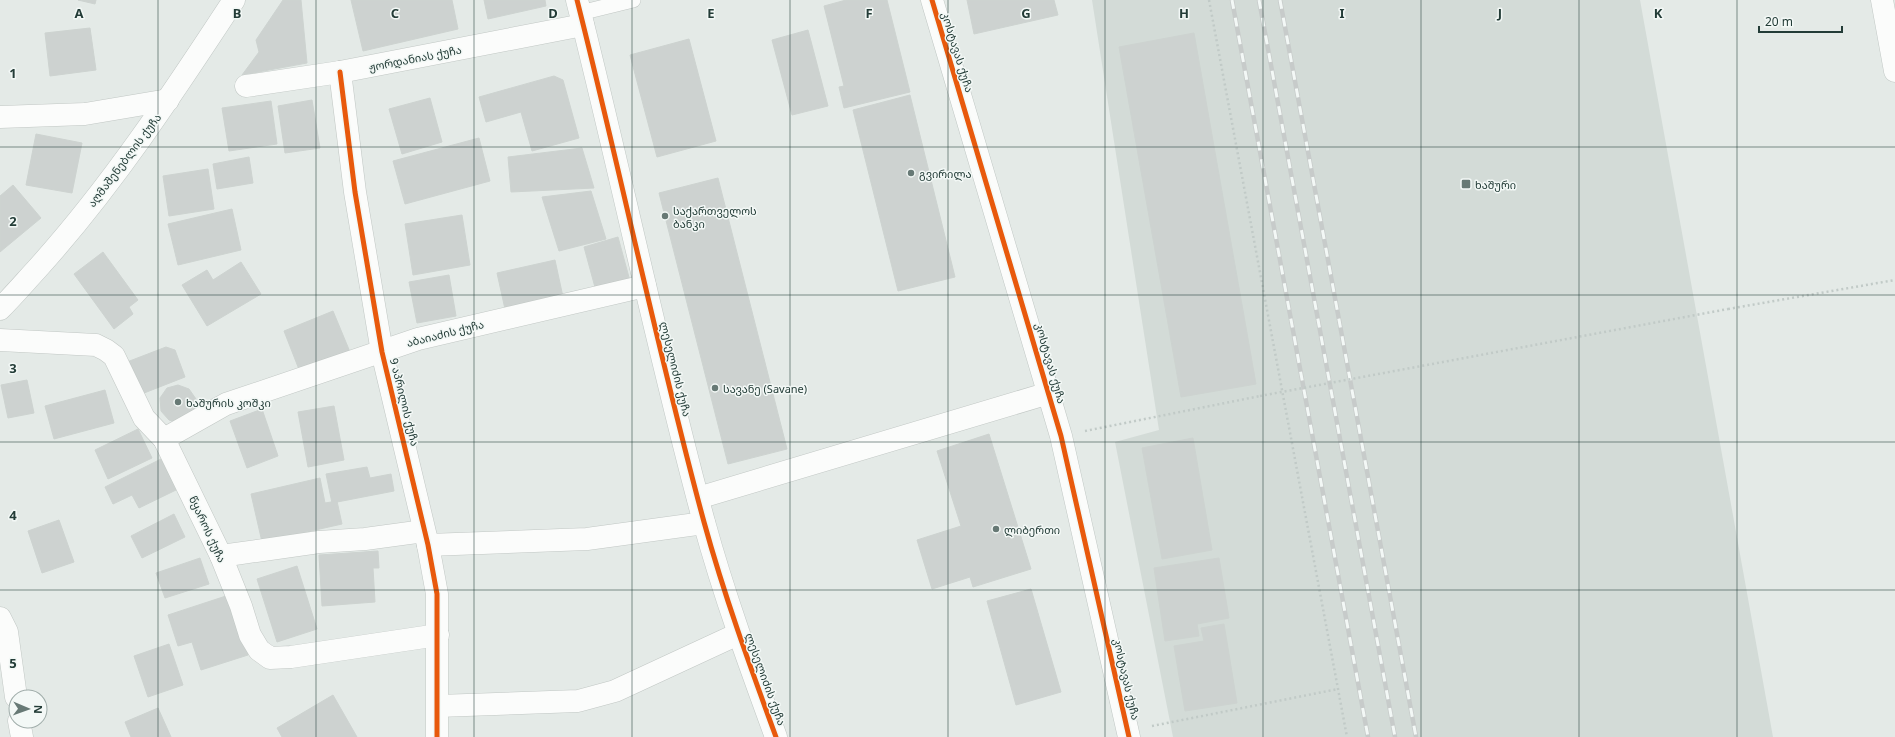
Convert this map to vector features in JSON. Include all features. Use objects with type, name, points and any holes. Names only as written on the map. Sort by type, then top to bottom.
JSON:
[{"type":"street","name":"აღმაშენებლის ქუჩა","points":[[0,309],[69,233],[123,164],[168,100],[234,0]]},
{"type":"street","name":"კოსტავას ქუჩა","points":[[932,0],[1061,436],[1129,734]]},
{"type":"street","points":[[1882,0],[1895,71]]},
{"type":"street","name":"ჟორდანიას ქუჩა","points":[[246,86],[340,72],[580,13]]},
{"type":"street","name":"ლესელიძის ქუჩა","points":[[580,13],[645,286],[704,523],[738,634],[776,737]]},
{"type":"street","name":"9 აპრილის ქუჩა","points":[[340,72],[355,192],[382,352],[426,538],[437,594],[437,737]]},
{"type":"street","points":[[0,117],[85,114],[168,100]]},
{"type":"street","name":"აბაიაძის ქუჩა","points":[[164,438],[226,404],[418,339],[645,286]]},
{"type":"street","name":"წყაროს ქუჩა","points":[[0,340],[96,345],[114,356],[144,418],[164,438],[221,556],[241,606],[250,634],[259,650],[270,658],[291,657],[438,635]]},
{"type":"street","points":[[698,498],[1049,393]]},
{"type":"street","points":[[221,556],[319,542],[365,539],[587,539],[704,523]]},
{"type":"street","points":[[0,618],[7,632],[15,689]]},
{"type":"street","points":[[438,706],[578,701],[615,691],[738,634]]},
{"type":"lane","points":[[580,13],[633,0]]},
{"type":"path","points":[[1210,0],[1347,737]]},
{"type":"path","points":[[1061,436],[1260,396],[1728,309],[1895,280]]},
{"type":"path","points":[[1129,734],[1338,689]]},
{"type":"shaded area","points":[[1092,0],[1640,0],[1773,737],[1173,737],[1115,442],[1159,430]]},
{"type":"building","points":[[78,0],[96,0],[95,4]]},
{"type":"building","points":[[283,0],[301,0],[307,63],[242,75],[259,52],[256,40]]},
{"type":"building","points":[[351,0],[452,0],[458,29],[363,51]]},
{"type":"building","points":[[484,0],[545,0],[546,6],[488,19]]},
{"type":"building","points":[[846,0],[887,0],[910,92],[844,108],[839,87],[844,86],[824,6]]},
{"type":"building","points":[[967,0],[1054,0],[1058,15],[974,34]]},
{"type":"building","points":[[90,28],[96,70],[50,76],[45,33]]},
{"type":"building","points":[[808,30],[828,106],[792,115],[772,40]]},
{"type":"building","points":[[1194,33],[1256,384],[1181,397],[1119,47]]},
{"type":"building","points":[[689,39],[716,141],[657,157],[630,55]]},
{"type":"building","points":[[554,76],[563,80],[579,138],[532,151],[521,112],[486,122],[479,97]]},
{"type":"building","points":[[910,95],[955,277],[898,291],[853,110]]},
{"type":"building","points":[[430,98],[442,142],[402,154],[389,109]]},
{"type":"building","points":[[312,100],[320,148],[285,153],[278,106]]},
{"type":"building","points":[[271,101],[277,144],[229,151],[222,108]]},
{"type":"building","points":[[36,134],[82,143],[72,193],[26,185]]},
{"type":"building","points":[[479,138],[490,181],[405,204],[393,161]]},
{"type":"building","points":[[582,148],[594,188],[511,192],[508,157]]},
{"type":"building","points":[[249,157],[253,183],[217,189],[213,164]]},
{"type":"building","points":[[208,169],[214,209],[169,216],[163,176]]},
{"type":"building","points":[[718,178],[787,449],[728,464],[659,193]]},
{"type":"building","points":[[13,185],[41,218],[0,252],[0,196]]},
{"type":"building","points":[[591,191],[606,239],[559,251],[542,197]]},
{"type":"building","points":[[232,209],[241,250],[178,265],[168,224]]},
{"type":"building","points":[[462,215],[470,265],[413,275],[405,224]]},
{"type":"building","points":[[618,237],[630,281],[596,291],[584,247]]},
{"type":"building","points":[[103,252],[138,300],[129,307],[133,314],[114,329],[74,274]]},
{"type":"building","points":[[555,260],[563,297],[505,309],[497,273]]},
{"type":"building","points":[[241,262],[261,294],[207,326],[182,285],[207,270],[213,280]]},
{"type":"building","points":[[449,275],[456,316],[417,323],[409,282]]},
{"type":"building","points":[[333,311],[350,352],[300,372],[284,331]]},
{"type":"building","points":[[166,347],[175,350],[185,377],[139,395],[127,362]]},
{"type":"building","points":[[27,380],[34,413],[8,418],[1,385]]},
{"type":"building","name":"ხაშურის კოშკი","points":[[178,385],[189,389],[196,399],[197,405],[195,411],[175,422],[169,420],[161,411],[160,398],[167,388]]},
{"type":"building","points":[[105,390],[114,423],[54,439],[45,406]]},
{"type":"building","points":[[334,406],[344,460],[308,467],[298,412]]},
{"type":"building","points":[[262,409],[278,456],[247,468],[230,421]]},
{"type":"building","points":[[138,429],[152,458],[108,479],[95,450]]},
{"type":"building","points":[[989,434],[1031,569],[973,587],[970,577],[932,589],[917,540],[961,526],[937,451]]},
{"type":"building","points":[[1193,438],[1212,550],[1162,559],[1142,448]]},
{"type":"building","points":[[161,459],[176,490],[139,508],[132,495],[113,504],[105,487]]},
{"type":"building","points":[[367,467],[370,478],[391,474],[394,491],[332,503],[326,474]]},
{"type":"building","points":[[320,478],[325,503],[337,501],[342,524],[262,542],[251,494]]},
{"type":"building","points":[[174,514],[185,537],[142,558],[131,536]]},
{"type":"building","points":[[59,520],[74,562],[42,573],[28,531]]},
{"type":"building","points":[[378,551],[379,568],[373,568],[375,602],[322,606],[319,555]]},
{"type":"building","points":[[200,558],[209,584],[165,598],[156,573]]},
{"type":"building","points":[[1219,558],[1229,618],[1197,624],[1199,636],[1165,641],[1154,568]]},
{"type":"building","points":[[297,566],[317,629],[277,642],[257,579]]},
{"type":"building","points":[[1031,589],[1061,692],[1016,705],[987,601]]},
{"type":"building","points":[[229,595],[248,655],[201,670],[192,642],[178,646],[168,615]]},
{"type":"building","points":[[1224,624],[1237,703],[1185,711],[1174,646],[1204,641],[1201,628]]},
{"type":"building","points":[[169,644],[183,685],[148,697],[134,656]]},
{"type":"building","points":[[333,695],[357,737],[282,737],[277,728]]},
{"type":"building","points":[[158,708],[171,737],[131,737],[125,722]]},
{"type":"railway","points":[[1232,0],[1368,737]]},
{"type":"railway","points":[[1259,0],[1395,737]]},
{"type":"railway","points":[[1280,0],[1416,737]]},
{"type":"cycle path","points":[[577,0],[655,327],[704,522],[747,657],[776,737]]},
{"type":"cycle path","points":[[932,0],[1061,436],[1129,737]]},
{"type":"cycle path","points":[[340,72],[355,192],[382,352],[428,545],[437,594],[437,737]]},
{"type":"place","name":"გვირილა","points":[[911,173]]},
{"type":"place","name":"ხაშური","points":[[1466,184]]},
{"type":"place","name":"საქართველოს ბანკი","points":[[665,216]]},
{"type":"place","name":"სავანე (Savane)","points":[[715,388]]},
{"type":"place","name":"ხაშურის კოშკი","points":[[178,402]]},
{"type":"place","name":"ლიბერთი","points":[[996,529]]}]
